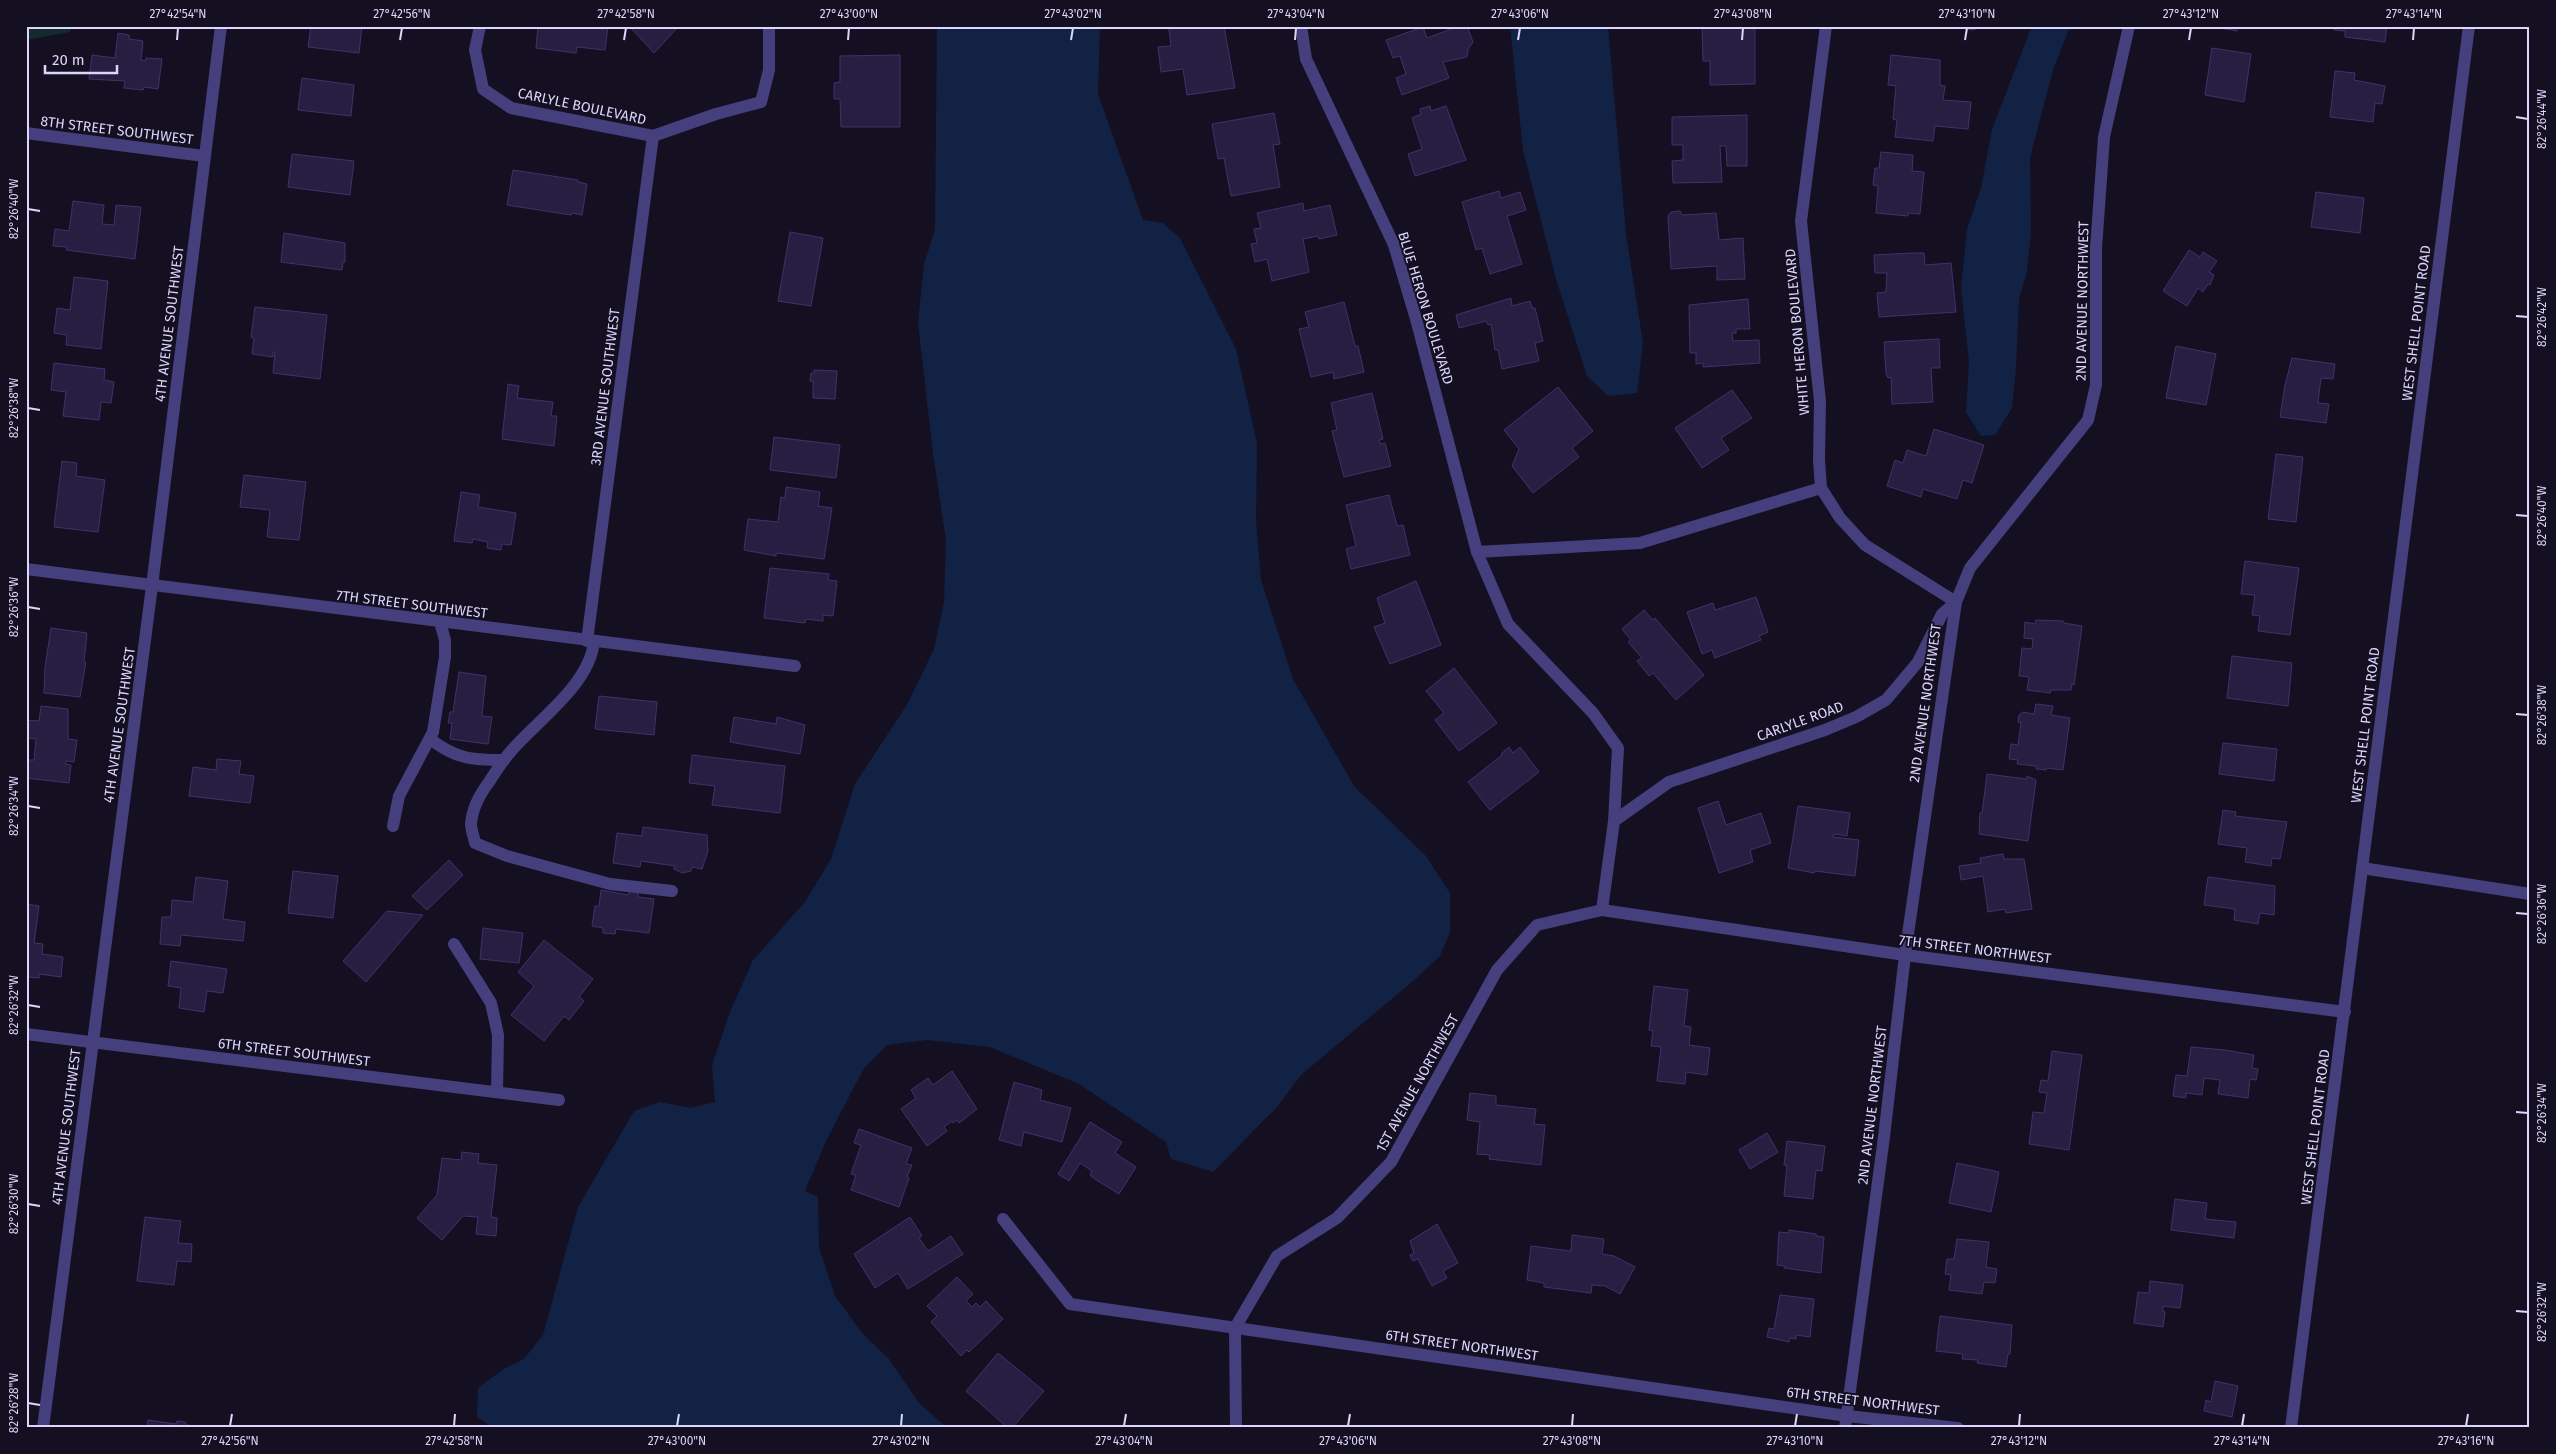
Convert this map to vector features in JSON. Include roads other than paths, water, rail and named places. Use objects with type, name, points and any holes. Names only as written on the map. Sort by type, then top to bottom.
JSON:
[{"type":"street","name":"4TH AVENUE SOUTHWEST","points":[[42,1428],[152,586],[221,26]]},
{"type":"street","name":"CARLYLE BOULEVARD","points":[[480,26],[475,50],[483,89],[511,108],[653,136]]},
{"type":"street","points":[[653,136],[716,114],[761,102],[769,70],[770,26]]},
{"type":"street","name":"BLUE HERON BOULEVARD","points":[[1301,26],[1306,59],[1394,245],[1416,319],[1478,552],[1508,624],[1593,713],[1618,748],[1614,820],[1602,910]]},
{"type":"street","name":"WHITE HERON BOULEVARD","points":[[1826,26],[1801,221],[1820,401],[1819,460],[1821,488],[1840,518],[1866,545],[1956,602]]},
{"type":"street","name":"2ND AVENUE NORTHWEST","points":[[1846,1422],[1884,1137],[1905,956],[1944,671],[1956,602],[1970,568],[2088,420],[2096,385],[2096,248],[2104,138],[2128,26]]},
{"type":"street","name":"WEST SHELL POINT ROAD","points":[[2291,1428],[2469,26]]},
{"type":"street","name":"8TH STREET SOUTHWEST","points":[[26,134],[204,156]]},
{"type":"street","name":"3RD AVENUE SOUTHWEST","points":[[653,136],[590,642],[593,655],[585,672],[504,760],[480,794],[473,811],[471,824],[475,842],[507,856],[610,884],[672,891]]},
{"type":"street","points":[[1478,552],[1640,542],[1821,488]]},
{"type":"street","name":"7TH STREET SOUTHWEST","points":[[26,569],[590,642],[795,666]]},
{"type":"street","name":"CARLYLE ROAD","points":[[1614,820],[1669,782],[1825,730],[1856,717],[1886,700],[1918,662],[1942,614],[1956,602]]},
{"type":"street","points":[[393,826],[399,796],[433,732],[445,657],[445,640],[440,622]]},
{"type":"street","points":[[430,739],[447,752],[462,758],[504,760]]},
{"type":"street","points":[[2362,868],[2530,894]]},
{"type":"street","name":"7TH STREET NORTHWEST","points":[[1602,910],[1905,956],[2345,1012]]},
{"type":"street","name":"1ST AVENUE NORTHWEST","points":[[1235,1328],[1277,1256],[1337,1218],[1391,1162],[1497,970],[1537,925],[1602,910]]},
{"type":"street","points":[[454,944],[491,1004],[498,1036],[497,1092]]},
{"type":"street","name":"6TH STREET SOUTHWEST","points":[[26,1034],[559,1100]]},
{"type":"street","name":"6TH STREET NORTHWEST","points":[[1003,1219],[1070,1304],[1846,1422],[1958,1428]]},
{"type":"street","points":[[1235,1328],[1236,1428]]},
{"type":"water","points":[[937,26],[1100,26],[1098,94],[1143,220],[1163,223],[1180,238],[1236,349],[1257,443],[1256,520],[1261,580],[1293,679],[1354,786],[1426,856],[1450,893],[1450,932],[1440,956],[1412,982],[1301,1075],[1277,1107],[1213,1172],[1171,1159],[1166,1142],[1079,1084],[990,1047],[927,1040],[887,1045],[864,1068],[826,1141],[805,1191],[818,1197],[819,1248],[835,1296],[862,1333],[889,1359],[919,1403],[947,1428],[493,1428],[477,1417],[478,1388],[502,1370],[524,1359],[543,1335],[578,1207],[634,1111],[660,1102],[691,1108],[715,1102],[712,1065],[730,1012],[753,960],[805,902],[831,859],[855,784],[908,703],[934,649],[944,602],[946,540],[933,454],[918,322],[924,264],[935,229]]},
{"type":"water","points":[[1510,26],[1608,26],[1626,234],[1643,343],[1637,393],[1608,396],[1587,376],[1556,279],[1523,150]]},
{"type":"water","points":[[2032,26],[2070,26],[2053,70],[2030,158],[2031,232],[2027,272],[2019,299],[2012,408],[1995,435],[1981,436],[1966,412],[1969,362],[1961,288],[1967,229],[1981,188],[1992,129]]}]
